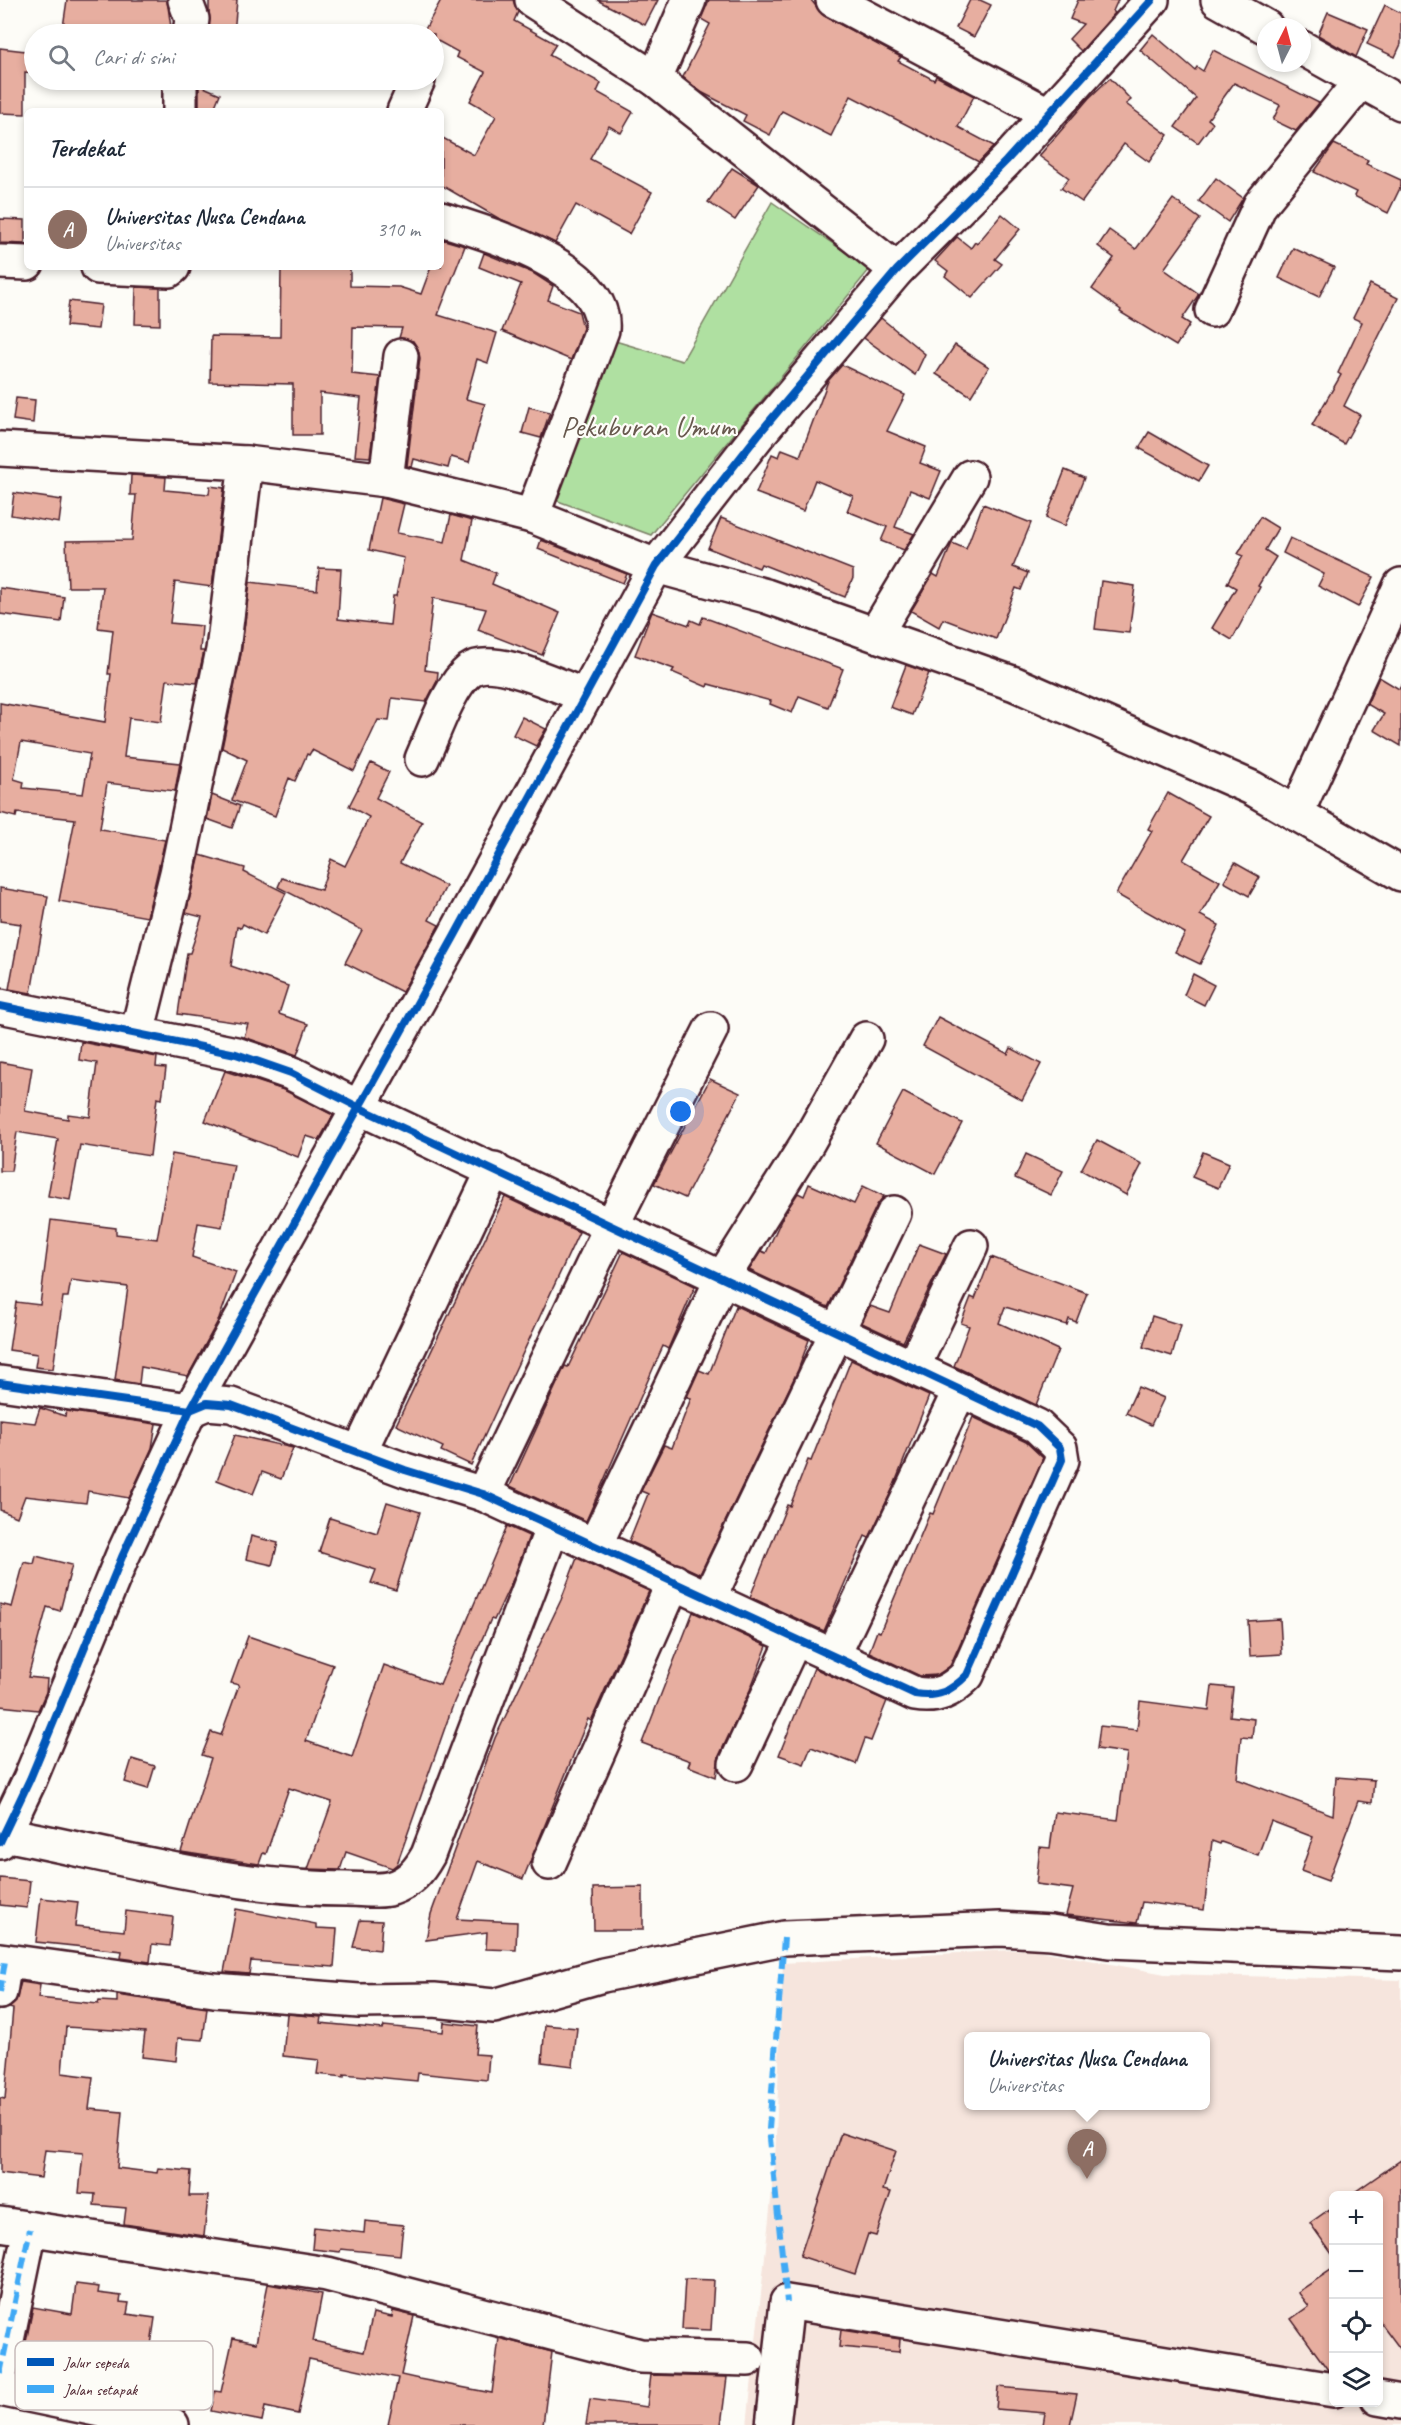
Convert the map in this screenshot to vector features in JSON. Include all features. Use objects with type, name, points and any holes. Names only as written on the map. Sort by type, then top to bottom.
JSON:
[{"type":"street","points":[[186,0],[191,24]]},
{"type":"street","points":[[532,0],[655,79],[897,270]]},
{"type":"street","points":[[655,79],[689,0]]},
{"type":"street","points":[[833,0],[1048,114]]},
{"type":"street","points":[[553,1526],[428,1855],[418,1872],[405,1883],[389,1889],[304,1889],[3,1838],[122,1557],[190,1410],[449,947],[656,566],[758,435],[897,270],[1006,162],[1152,0]]},
{"type":"street","points":[[1218,0],[1257,22]]},
{"type":"street","points":[[1311,53],[1401,103]]},
{"type":"street","points":[[1212,310],[1260,205],[1361,81]]},
{"type":"street","points":[[180,90],[180,108]]},
{"type":"street","points":[[405,108],[413,90]]},
{"type":"street","points":[[444,220],[510,241],[584,284],[602,310],[602,330],[532,516]]},
{"type":"street","points":[[0,262],[24,263]]},
{"type":"street","points":[[386,480],[401,356]]},
{"type":"street","points":[[0,449],[246,463],[386,480],[532,516],[656,566],[766,596],[1015,684],[1252,788],[1401,874]]},
{"type":"street","points":[[137,1033],[177,873],[223,650],[246,463]]},
{"type":"street","points":[[876,633],[970,477]]},
{"type":"street","points":[[1296,814],[1401,585]]},
{"type":"street","points":[[422,759],[452,693],[471,670],[482,667],[510,668],[585,696]]},
{"type":"street","points":[[0,1006],[137,1033],[247,1058],[291,1073],[358,1107],[1037,1426],[1060,1448],[1062,1460],[967,1675],[954,1688],[941,1694],[915,1694],[483,1494],[359,1453],[231,1405],[207,1403],[190,1410],[0,1383]]},
{"type":"street","points":[[483,1494],[612,1225],[711,1029]]},
{"type":"street","points":[[596,1545],[723,1277],[808,1142],[866,1039]]},
{"type":"street","points":[[359,1453],[494,1169]]},
{"type":"street","points":[[710,1598],[894,1213]]},
{"type":"street","points":[[913,1368],[971,1246]]},
{"type":"street","points":[[833,1656],[960,1390]]},
{"type":"street","points":[[549,1863],[674,1581]]},
{"type":"street","points":[[736,1764],[795,1638]]},
{"type":"street","points":[[2,1971],[359,2001],[434,2000],[494,2006],[603,1975],[784,1938],[897,1935],[964,1928],[1051,1932],[1108,1941],[1401,1953]]},
{"type":"street","points":[[0,2374],[15,2226],[327,2274],[640,2356],[748,2359]]},
{"type":"street","points":[[773,2425],[787,2302],[1329,2389]]},
{"type":"street","points":[[0,2389],[15,2392]]},
{"type":"street","points":[[1383,2399],[1401,2402]]},
{"type":"street","points":[[92,2410],[154,2424]]},
{"type":"shaded area","points":[[1030,1949],[1165,1974],[1401,1980],[1401,2425],[747,2425],[775,2162],[783,1963]]},
{"type":"green space","name":"Pekuburan Umum","points":[[772,202],[870,269],[651,535],[547,497],[605,338],[682,361]]},
{"type":"building","points":[[67,0],[167,0],[171,24],[63,24]]},
{"type":"building","points":[[209,0],[237,0],[235,24],[209,24]]},
{"type":"building","points":[[441,0],[513,0],[518,12],[514,21],[556,44],[549,55],[601,83],[597,92],[633,112],[621,133],[609,126],[590,159],[652,192],[629,234],[576,205],[555,243],[498,218],[444,187],[444,139],[474,155],[496,116],[470,101],[485,72],[456,57],[458,52],[444,44],[444,24],[428,24]]},
{"type":"building","points":[[597,0],[658,0],[645,25]]},
{"type":"building","points":[[709,0],[811,0],[824,16],[901,57],[898,61],[934,80],[936,76],[974,96],[958,127],[994,146],[979,162],[851,96],[831,136],[782,111],[770,135],[743,121],[746,115],[701,92],[683,77],[710,24],[701,19]]},
{"type":"building","points":[[970,0],[980,0],[991,5],[974,37],[956,28]]},
{"type":"building","points":[[1078,0],[1118,0],[1113,11],[1115,13],[1081,51],[1069,39],[1083,24],[1070,19]]},
{"type":"building","points":[[1385,5],[1401,13],[1401,44],[1395,57],[1367,44]]},
{"type":"building","points":[[1328,12],[1368,29],[1356,57],[1318,35]]},
{"type":"building","points":[[1153,34],[1195,70],[1197,67],[1203,71],[1213,50],[1319,103],[1296,131],[1273,120],[1280,105],[1234,83],[1208,119],[1213,123],[1198,143],[1175,127],[1196,98],[1140,50]]},
{"type":"building","points":[[0,48],[24,51],[24,114],[0,113]]},
{"type":"building","points":[[1110,78],[1131,100],[1126,104],[1168,135],[1149,162],[1124,144],[1082,202],[1061,188],[1069,178],[1039,156],[1089,98]]},
{"type":"building","points":[[199,90],[211,90],[220,94],[214,108],[199,108]]},
{"type":"building","points":[[1334,144],[1368,160],[1366,164],[1401,180],[1401,186],[1388,213],[1354,196],[1356,192],[1314,172]]},
{"type":"building","points":[[732,168],[759,185],[735,220],[708,202]]},
{"type":"building","points":[[1216,178],[1243,198],[1228,222],[1199,201]]},
{"type":"building","points":[[1173,199],[1200,219],[1164,269],[1199,294],[1182,319],[1190,324],[1176,346],[1120,312],[1121,310],[1092,289],[1114,258],[1098,246],[1109,230],[1136,249]]},
{"type":"building","points":[[1002,214],[1020,229],[995,259],[1002,264],[972,298],[945,276],[948,271],[935,261],[957,237],[971,248],[975,242],[977,244]]},
{"type":"building","points":[[0,219],[24,220],[24,244],[0,243]]},
{"type":"building","points":[[444,240],[465,246],[438,315],[497,333],[488,363],[477,359],[466,399],[485,404],[469,462],[451,457],[448,468],[414,459],[412,467],[407,466],[420,358],[413,341],[399,338],[402,328],[353,327],[352,374],[380,377],[370,457],[355,456],[361,398],[320,393],[320,435],[293,435],[293,384],[210,382],[211,336],[280,337],[281,270],[350,270],[350,286],[399,287],[421,294],[430,270],[444,270]]},
{"type":"building","points":[[1293,248],[1334,267],[1319,297],[1279,278]]},
{"type":"building","points":[[484,253],[533,273],[553,286],[548,300],[579,312],[583,328],[571,360],[502,331],[521,284],[479,267]]},
{"type":"building","points":[[1370,284],[1398,298],[1344,406],[1360,415],[1344,444],[1312,425],[1341,375],[1338,373],[1362,322],[1353,318]]},
{"type":"building","points":[[136,287],[160,288],[160,325],[135,324]]},
{"type":"building","points":[[69,301],[101,305],[98,329],[66,326]]},
{"type":"building","points":[[881,318],[925,354],[915,375],[864,338]]},
{"type":"building","points":[[955,345],[989,367],[971,396],[936,374]]},
{"type":"building","points":[[842,365],[905,395],[887,431],[926,447],[920,463],[941,471],[930,498],[910,490],[895,527],[914,534],[904,550],[881,541],[887,527],[847,511],[853,496],[815,480],[803,511],[756,493],[772,454],[779,457],[782,449],[800,456],[828,381]]},
{"type":"building","points":[[16,398],[35,400],[33,423],[13,420]]},
{"type":"building","points":[[529,407],[550,412],[541,438],[522,433]]},
{"type":"building","points":[[1149,432],[1208,466],[1199,481],[1139,448]]},
{"type":"building","points":[[1065,470],[1084,478],[1065,526],[1046,518]]},
{"type":"building","points":[[131,475],[166,477],[165,490],[209,494],[210,486],[224,488],[212,587],[175,582],[170,623],[202,626],[200,651],[204,651],[197,683],[167,680],[161,722],[129,718],[124,757],[180,763],[175,791],[107,783],[100,829],[165,840],[147,917],[59,901],[75,819],[17,813],[16,817],[0,813],[0,703],[105,722],[111,674],[108,674],[113,630],[98,628],[103,587],[68,587],[66,541],[132,540],[136,495],[130,495]],"holes":[[[21,742],[90,754],[83,794],[23,788],[24,782],[14,779]]]},
{"type":"building","points":[[14,493],[62,500],[59,523],[11,515]]},
{"type":"building","points":[[380,498],[404,504],[397,533],[445,542],[451,515],[472,521],[464,560],[496,573],[492,584],[560,613],[542,655],[478,630],[486,609],[433,598],[425,670],[438,672],[437,681],[426,702],[392,698],[389,721],[378,720],[354,771],[312,750],[309,755],[307,754],[295,781],[289,778],[275,816],[232,800],[247,760],[222,748],[241,654],[250,582],[317,590],[319,568],[341,569],[338,619],[390,625],[393,596],[396,596],[404,558],[369,550]]},
{"type":"building","points":[[983,504],[1031,523],[1013,567],[1028,573],[1021,590],[1016,588],[996,639],[943,619],[939,627],[911,611],[933,574],[938,577],[952,543],[966,549]]},
{"type":"building","points":[[1260,517],[1278,528],[1265,550],[1276,557],[1258,586],[1260,587],[1232,640],[1212,628],[1236,588],[1227,583],[1243,556],[1238,554]]},
{"type":"building","points":[[721,518],[853,570],[853,578],[845,597],[761,564],[759,568],[708,548]]},
{"type":"building","points":[[1290,538],[1374,577],[1358,607],[1318,586],[1324,574],[1283,553]]},
{"type":"building","points":[[541,540],[627,574],[623,583],[538,549]]},
{"type":"building","points":[[1101,581],[1135,586],[1129,633],[1095,629]]},
{"type":"building","points":[[0,588],[64,597],[61,622],[0,614]]},
{"type":"building","points":[[652,612],[689,625],[691,620],[700,624],[703,617],[843,669],[828,707],[799,696],[792,713],[770,704],[771,701],[708,684],[707,687],[672,672],[674,669],[635,655]]},
{"type":"building","points":[[906,665],[929,673],[912,715],[890,707]]},
{"type":"building","points":[[1379,677],[1399,689],[1401,686],[1401,746],[1374,730],[1384,714],[1367,704]]},
{"type":"building","points":[[522,717],[546,729],[536,746],[513,735]]},
{"type":"building","points":[[371,763],[389,772],[376,798],[422,822],[400,863],[446,886],[429,920],[439,925],[402,992],[345,963],[362,930],[278,887],[282,878],[321,890],[331,859],[345,866],[369,817],[349,806]]},
{"type":"building","points":[[1168,793],[1209,816],[1183,860],[1220,881],[1200,915],[1219,925],[1200,964],[1175,952],[1185,933],[1116,894],[1152,831],[1148,829]]},
{"type":"building","points":[[212,795],[240,806],[232,828],[207,819]]},
{"type":"building","points":[[200,855],[245,868],[244,872],[286,893],[264,935],[243,924],[241,928],[237,927],[231,966],[288,986],[279,1014],[308,1024],[297,1055],[244,1037],[248,1024],[178,1014],[187,953],[190,953],[202,917],[186,913]]},
{"type":"building","points":[[1235,863],[1260,877],[1249,896],[1224,882]]},
{"type":"building","points":[[0,888],[48,896],[31,993],[9,989],[21,924],[0,921]]},
{"type":"building","points":[[1193,974],[1214,985],[1204,1005],[1184,995]]},
{"type":"building","points":[[938,1017],[1008,1054],[1011,1048],[1041,1064],[1022,1100],[923,1046]]},
{"type":"building","points":[[81,1042],[157,1057],[156,1067],[166,1068],[162,1099],[157,1098],[150,1156],[80,1145],[70,1200],[48,1196],[58,1139],[17,1132],[11,1171],[0,1171],[0,1062],[32,1068],[25,1111],[68,1119],[68,1114],[90,1117],[97,1063],[79,1060]]},
{"type":"building","points":[[225,1071],[284,1090],[333,1115],[319,1140],[306,1136],[298,1157],[205,1121]]},
{"type":"building","points":[[710,1079],[740,1093],[685,1198],[654,1184]]},
{"type":"building","points":[[903,1092],[962,1123],[935,1174],[876,1143]]},
{"type":"building","points":[[1097,1140],[1142,1164],[1126,1195],[1081,1170]]},
{"type":"building","points":[[1203,1152],[1229,1163],[1218,1188],[1192,1177]]},
{"type":"building","points":[[172,1154],[234,1165],[222,1227],[198,1223],[192,1257],[236,1272],[219,1319],[188,1376],[141,1367],[139,1384],[115,1380],[128,1287],[71,1280],[68,1297],[63,1297],[53,1369],[35,1367],[37,1354],[9,1350],[16,1302],[40,1305],[51,1220],[116,1228],[116,1234],[157,1239]]},
{"type":"building","points":[[1026,1154],[1063,1171],[1051,1195],[1015,1178]]},
{"type":"building","points":[[809,1184],[854,1204],[863,1186],[884,1196],[877,1205],[828,1307],[749,1270],[761,1251],[766,1253],[783,1216],[798,1193],[804,1196]]},
{"type":"building","points":[[505,1197],[579,1232],[471,1465],[441,1451],[443,1447],[396,1425]]},
{"type":"building","points":[[919,1244],[946,1254],[903,1342],[862,1323],[870,1306],[890,1313]]},
{"type":"building","points":[[623,1252],[695,1286],[668,1349],[663,1346],[586,1521],[510,1486],[565,1366],[568,1367]]},
{"type":"building","points":[[991,1257],[1087,1293],[1076,1322],[1069,1319],[1067,1325],[1005,1307],[999,1323],[1058,1350],[1036,1405],[954,1366],[969,1326],[961,1323],[971,1297],[975,1299]]},
{"type":"building","points":[[736,1306],[809,1340],[798,1370],[700,1574],[629,1541],[648,1494],[641,1491],[664,1445],[672,1448],[691,1398],[687,1397],[699,1370],[709,1374]]},
{"type":"building","points":[[1152,1316],[1181,1325],[1172,1356],[1143,1347]]},
{"type":"building","points":[[851,1360],[929,1396],[893,1488],[869,1538],[865,1536],[824,1631],[750,1597],[787,1505],[790,1506],[808,1460],[811,1461]]},
{"type":"building","points":[[1138,1387],[1164,1398],[1151,1425],[1126,1413]]},
{"type":"building","points":[[40,1408],[65,1416],[66,1411],[156,1424],[152,1448],[129,1498],[88,1491],[86,1503],[25,1496],[17,1517],[0,1510],[0,1419],[35,1423]]},
{"type":"building","points":[[973,1417],[1026,1442],[1043,1458],[950,1666],[937,1675],[920,1676],[869,1652],[877,1631],[880,1632],[930,1513],[933,1514]]},
{"type":"building","points":[[235,1435],[293,1448],[281,1479],[262,1472],[253,1494],[217,1480]]},
{"type":"building","points":[[387,1502],[420,1512],[396,1590],[371,1583],[376,1570],[319,1552],[330,1518],[377,1533]]},
{"type":"building","points":[[507,1526],[529,1536],[514,1577],[494,1620],[491,1619],[454,1702],[397,1864],[392,1868],[346,1852],[340,1870],[308,1869],[332,1802],[289,1788],[266,1854],[263,1853],[259,1864],[181,1852],[211,1758],[202,1755],[211,1732],[221,1735],[239,1685],[231,1683],[248,1636],[333,1665],[306,1741],[352,1757],[384,1665],[440,1685]]},
{"type":"building","points":[[251,1536],[278,1543],[272,1565],[246,1559]]},
{"type":"building","points":[[36,1556],[72,1565],[60,1611],[47,1607],[28,1677],[47,1679],[46,1692],[38,1710],[0,1706],[0,1604],[12,1607],[24,1562],[34,1564]]},
{"type":"building","points":[[577,1558],[649,1591],[591,1721],[588,1719],[523,1879],[478,1861],[457,1919],[517,1922],[516,1950],[486,1949],[487,1932],[426,1940],[431,1914],[495,1738],[561,1600]]},
{"type":"building","points":[[693,1612],[767,1646],[750,1690],[719,1756],[716,1777],[688,1766],[690,1761],[642,1743]]},
{"type":"building","points":[[1280,1619],[1282,1654],[1250,1656],[1248,1621]]},
{"type":"building","points":[[814,1668],[887,1701],[871,1741],[865,1739],[856,1764],[811,1747],[804,1764],[779,1755]]},
{"type":"building","points":[[1212,1686],[1233,1688],[1230,1716],[1254,1719],[1252,1738],[1241,1737],[1237,1779],[1333,1815],[1336,1777],[1374,1780],[1372,1803],[1358,1801],[1328,1881],[1301,1871],[1313,1837],[1271,1821],[1258,1855],[1212,1841],[1204,1910],[1142,1902],[1137,1923],[1066,1915],[1073,1889],[1036,1884],[1040,1847],[1050,1848],[1055,1812],[1118,1820],[1127,1753],[1097,1749],[1100,1726],[1137,1730],[1140,1701],[1209,1710]]},
{"type":"building","points":[[132,1759],[155,1766],[148,1789],[125,1782]]},
{"type":"building","points":[[0,1878],[30,1881],[27,1908],[0,1905]]},
{"type":"building","points":[[643,1887],[643,1930],[594,1930],[593,1888]]},
{"type":"building","points":[[41,1898],[78,1902],[75,1926],[124,1931],[126,1911],[173,1917],[170,1946],[152,1944],[150,1962],[121,1958],[122,1951],[36,1942]]},
{"type":"building","points":[[236,1909],[316,1924],[316,1928],[337,1929],[334,1967],[251,1961],[249,1974],[224,1972]]},
{"type":"building","points":[[360,1920],[382,1921],[380,1950],[353,1947]]},
{"type":"building","points":[[21,1982],[40,1985],[38,1998],[98,2004],[99,2001],[117,2002],[117,1995],[207,2008],[203,2040],[178,2038],[176,2061],[142,2057],[145,2032],[66,2027],[62,2073],[93,2077],[89,2109],[122,2112],[117,2168],[157,2173],[158,2168],[191,2171],[189,2196],[208,2196],[204,2236],[124,2224],[126,2208],[94,2205],[95,2194],[79,2193],[83,2153],[45,2150],[41,2178],[0,2173],[0,2098],[5,2099],[13,2009],[9,2008],[15,2003]]},
{"type":"building","points":[[287,2014],[321,2017],[320,2023],[383,2029],[384,2026],[443,2032],[444,2022],[478,2026],[475,2054],[489,2055],[487,2080],[418,2073],[417,2081],[344,2074],[344,2077],[317,2074],[319,2060],[283,2056]]},
{"type":"building","points":[[545,2025],[577,2028],[573,2066],[542,2062]]},
{"type":"building","points":[[841,2133],[896,2151],[883,2190],[891,2192],[876,2236],[868,2234],[855,2274],[800,2256]]},
{"type":"building","points":[[1401,2160],[1401,2350],[1383,2326],[1383,2191],[1356,2191]]},
{"type":"building","points":[[1329,2210],[1329,2250],[1310,2223]]},
{"type":"building","points":[[365,2221],[403,2225],[400,2255],[341,2249],[340,2252],[312,2249],[314,2227],[364,2233]]},
{"type":"building","points":[[1329,2271],[1329,2370],[1291,2319],[1309,2306],[1298,2292]]},
{"type":"building","points":[[685,2279],[714,2280],[711,2330],[682,2329]]},
{"type":"building","points":[[76,2284],[99,2287],[98,2293],[121,2296],[120,2302],[129,2303],[127,2314],[155,2318],[152,2341],[26,2341],[33,2307],[72,2314]]},
{"type":"building","points":[[268,2284],[322,2294],[313,2341],[364,2352],[373,2313],[392,2317],[393,2311],[414,2316],[401,2375],[492,2393],[499,2338],[552,2352],[543,2425],[388,2425],[398,2378],[309,2359],[298,2414],[265,2407],[262,2421],[211,2411],[215,2391],[221,2392],[233,2338],[256,2343]]},
{"type":"building","points":[[841,2330],[900,2339],[899,2352],[839,2347]]},
{"type":"building","points":[[651,2375],[727,2377],[721,2425],[586,2425],[590,2399],[647,2407]]},
{"type":"building","points":[[998,2387],[1077,2394],[1070,2425],[1043,2425],[1045,2413],[996,2409]]},
{"type":"marked path","points":[[784,1938],[769,2129],[787,2302]]},
{"type":"marked path","points":[[0,1992],[5,1961]]},
{"type":"marked path","points":[[0,2374],[30,2229]]},
{"type":"cycle path","points":[[0,1842],[30,1779],[122,1557],[190,1410],[454,937],[656,566],[758,435],[897,270],[1006,161],[1152,0]]},
{"type":"cycle path","points":[[0,1006],[236,1054],[291,1073],[358,1107],[1037,1426],[1060,1448],[1062,1460],[967,1675],[944,1692],[923,1695],[915,1694],[483,1494],[405,1470],[231,1405],[207,1403],[190,1410],[0,1383]]},
{"type":"place","name":"Universitas Nusa Cendana","points":[[1087,2179]]}]
